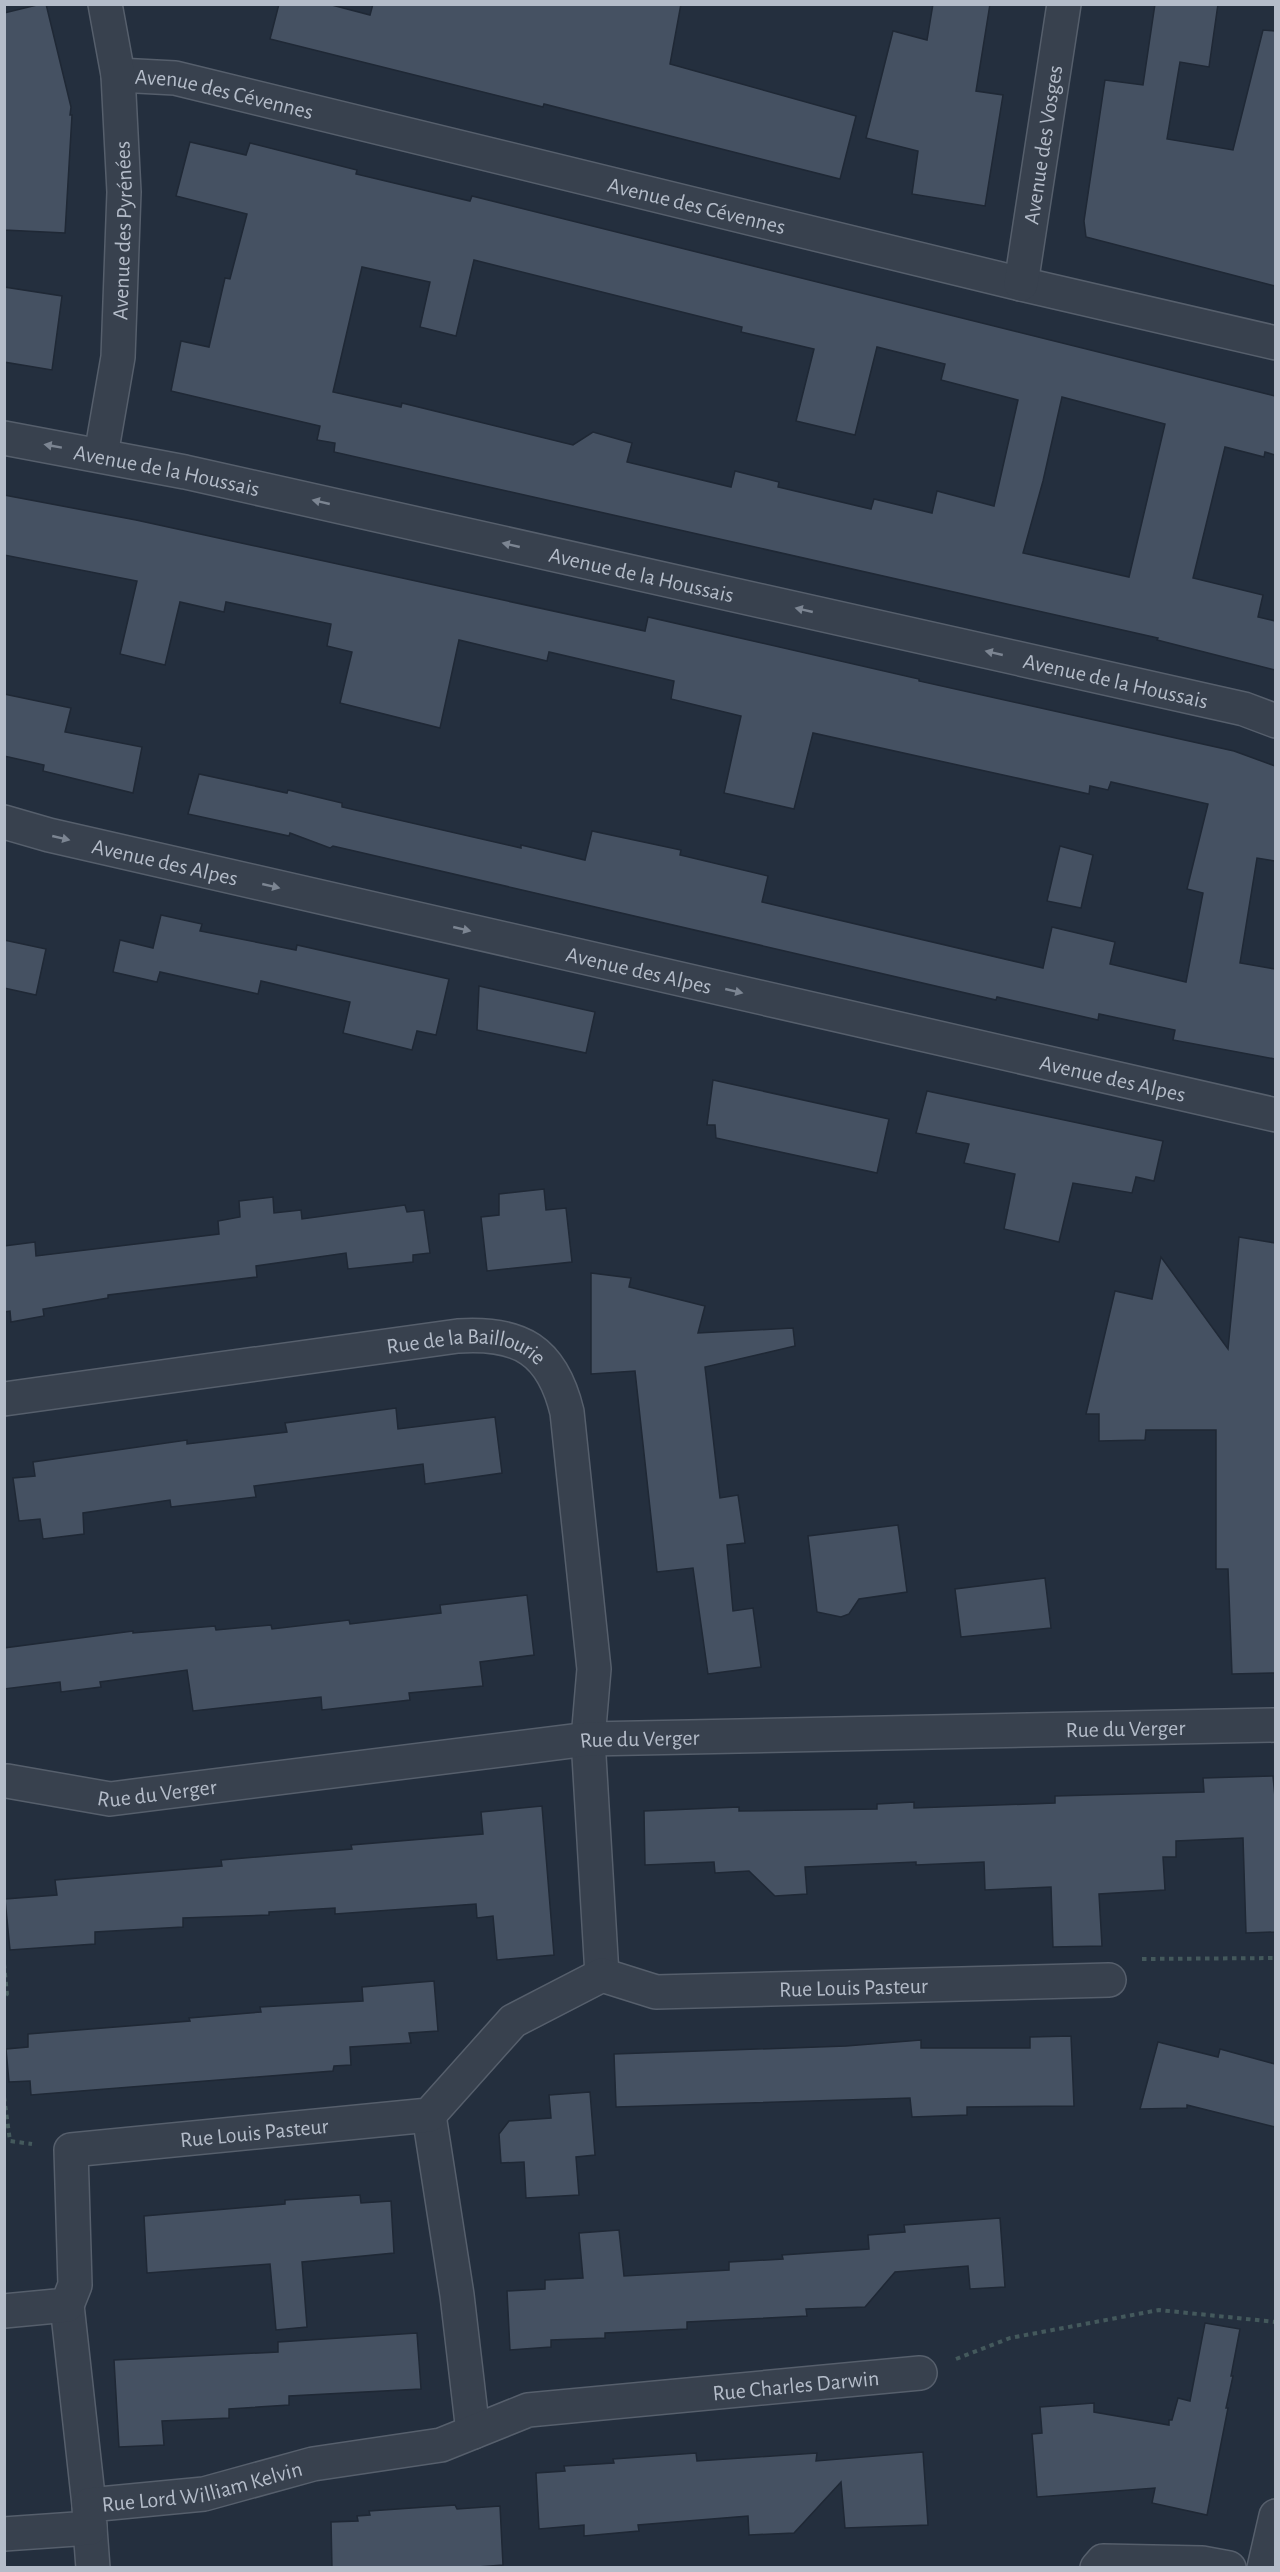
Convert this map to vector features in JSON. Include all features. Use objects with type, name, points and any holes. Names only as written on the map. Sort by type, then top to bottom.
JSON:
[{"type":"street","name":"Avenue des Pyrénées","points":[[100,454],[118,357],[124,192],[118,75],[105,4]]},
{"type":"street","name":"Avenue des Vosges","points":[[1021,284],[1064,4]]},
{"type":"street","name":"Avenue des Cévennes","points":[[118,75],[187,81],[1021,284],[1275,343]]},
{"type":"street","name":"Avenue de la Houssais","points":[[4,438],[100,454],[1233,706],[1275,721]]},
{"type":"street","name":"Avenue des Alpes","points":[[4,822],[72,840],[1275,1115]]},
{"type":"street","name":"Rue de la Baillourie","points":[[4,1399],[458,1336],[485,1335],[522,1344],[548,1364],[558,1380],[567,1412],[594,1669],[588,1739]]},
{"type":"street","name":"Rue du Verger","points":[[7,1781],[110,1798],[588,1739],[1275,1725]]},
{"type":"street","points":[[473,2432],[457,2295],[429,2115],[513,2021],[602,1975],[588,1739]]},
{"type":"street","name":"Rue Louis Pasteur","points":[[602,1975],[656,1992],[1109,1980]]},
{"type":"street","name":"Rue Louis Pasteur","points":[[71,2150],[429,2115]]},
{"type":"street","points":[[71,2150],[75,2285],[66,2305],[93,2568]]},
{"type":"street","points":[[4,2311],[66,2305]]},
{"type":"street","name":"Rue Charles Darwin","points":[[313,2464],[441,2445],[528,2410],[920,2373]]},
{"type":"street","name":"Rue Lord William Kelvin","points":[[4,2534],[204,2494],[313,2464]]},
{"type":"street","points":[[1264,2568],[1275,2516]]},
{"type":"street","points":[[1097,2568],[1103,2561],[1202,2563],[1229,2568]]},
{"type":"path","points":[[1109,1980],[1144,1958],[1275,1958]]},
{"type":"path","points":[[4,1964],[7,1994],[4,1996]]},
{"type":"path","points":[[4,2097],[10,2141],[71,2150]]},
{"type":"path","points":[[920,2373],[1010,2338],[1159,2310],[1275,2322]]},
{"type":"building","points":[[46,4],[71,107],[70,115],[72,115],[65,233],[4,230],[4,13]]},
{"type":"building","points":[[279,4],[328,4],[370,15],[373,4],[681,4],[670,64],[856,116],[840,179],[544,104],[543,107],[270,39]]},
{"type":"building","points":[[933,4],[990,4],[976,91],[1003,95],[985,206],[912,194],[918,151],[866,138],[893,31],[927,40]]},
{"type":"building","points":[[1155,4],[1218,4],[1209,67],[1180,62],[1167,139],[1233,150],[1263,30],[1275,31],[1275,286],[1086,237],[1084,221],[1105,80],[1143,85]]},
{"type":"building","points":[[190,142],[246,155],[250,143],[357,170],[356,174],[470,201],[472,196],[1275,396],[1275,455],[1265,452],[1264,457],[1225,447],[1193,578],[1263,595],[1258,617],[1275,621],[1275,670],[1157,640],[1158,638],[334,452],[335,443],[317,440],[320,426],[171,391],[181,341],[209,347],[225,278],[230,279],[247,214],[176,196]],"holes":[[[474,260],[742,327],[741,332],[814,349],[796,421],[855,435],[877,347],[945,364],[941,380],[1018,400],[994,506],[937,491],[932,513],[874,499],[871,509],[778,487],[779,482],[735,471],[731,487],[627,462],[632,443],[593,432],[573,445],[402,403],[401,407],[333,392],[362,267],[430,282],[420,327],[456,336]],[[1062,397],[1165,424],[1129,577],[1023,553],[1043,481]]]},
{"type":"building","points":[[4,287],[62,296],[52,370],[4,362]]},
{"type":"building","points":[[4,495],[136,520],[645,631],[648,617],[919,679],[919,681],[1234,751],[1275,766],[1275,861],[1257,858],[1240,963],[1275,969],[1275,1059],[1173,1040],[1175,1030],[1099,1014],[1098,1020],[997,997],[996,1000],[333,846],[330,848],[290,833],[289,836],[188,814],[199,774],[287,793],[288,790],[342,803],[342,807],[521,848],[521,845],[585,860],[592,831],[681,850],[680,855],[768,876],[762,902],[1043,968],[1052,927],[1115,942],[1110,964],[1186,982],[1203,893],[1187,889],[1208,804],[1111,782],[1108,790],[1090,786],[1089,794],[813,733],[794,809],[724,793],[741,716],[671,699],[674,681],[549,652],[547,661],[459,640],[440,728],[340,703],[352,652],[327,646],[331,624],[226,602],[224,612],[180,602],[165,665],[120,654],[137,581],[4,555]]},
{"type":"building","points":[[4,694],[71,708],[65,732],[142,747],[133,793],[43,771],[44,765],[4,756]]},
{"type":"building","points":[[1060,846],[1093,855],[1081,908],[1047,901]]},
{"type":"building","points":[[161,915],[202,924],[200,931],[296,950],[297,945],[449,979],[436,1035],[417,1031],[412,1050],[343,1033],[350,1002],[261,981],[258,994],[160,972],[157,982],[113,972],[120,940],[153,948]]},
{"type":"building","points":[[4,940],[46,949],[36,995],[4,988]]},
{"type":"building","points":[[479,986],[595,1012],[586,1053],[477,1030]]},
{"type":"building","points":[[713,1080],[889,1119],[877,1173],[716,1138],[715,1125],[707,1125]]},
{"type":"building","points":[[927,1091],[1163,1141],[1154,1181],[1136,1177],[1132,1193],[1073,1183],[1059,1242],[1004,1229],[1015,1174],[964,1163],[969,1144],[916,1133]]},
{"type":"building","points":[[544,1189],[546,1210],[566,1208],[572,1262],[487,1271],[481,1217],[499,1215],[499,1194]]},
{"type":"building","points":[[273,1197],[274,1213],[301,1210],[302,1219],[405,1205],[407,1212],[424,1210],[430,1253],[413,1255],[413,1262],[348,1269],[346,1253],[256,1266],[257,1277],[108,1295],[108,1298],[43,1309],[44,1316],[11,1322],[10,1311],[4,1312],[4,1246],[35,1242],[36,1256],[219,1234],[218,1221],[240,1217],[239,1201]]},
{"type":"building","points":[[1239,1237],[1275,1243],[1275,1673],[1232,1674],[1228,1569],[1216,1569],[1216,1430],[1146,1430],[1145,1440],[1099,1441],[1099,1414],[1086,1414],[1115,1291],[1152,1299],[1161,1257],[1228,1349]]},
{"type":"building","points":[[591,1273],[631,1278],[629,1287],[705,1306],[698,1333],[793,1328],[795,1346],[705,1367],[720,1498],[738,1495],[745,1543],[727,1545],[733,1611],[753,1608],[761,1667],[708,1674],[693,1568],[657,1572],[635,1371],[591,1374]]},
{"type":"building","points":[[396,1408],[398,1429],[495,1417],[502,1473],[425,1484],[423,1464],[254,1486],[256,1497],[171,1507],[170,1500],[83,1513],[84,1534],[43,1539],[40,1519],[19,1521],[13,1478],[35,1476],[33,1462],[187,1440],[187,1444],[287,1432],[285,1423]]},
{"type":"building","points":[[898,1525],[907,1592],[859,1599],[849,1614],[841,1617],[817,1612],[808,1536]]},
{"type":"building","points":[[1045,1578],[1051,1628],[961,1637],[955,1589]]},
{"type":"building","points":[[527,1595],[534,1655],[480,1662],[483,1686],[409,1693],[410,1700],[322,1710],[321,1697],[193,1711],[187,1670],[100,1682],[101,1687],[61,1692],[60,1682],[4,1689],[4,1648],[133,1631],[133,1633],[215,1626],[216,1630],[271,1625],[272,1629],[349,1620],[350,1624],[441,1613],[440,1605]]},
{"type":"building","points":[[1273,1776],[1275,1932],[1246,1933],[1243,1838],[1176,1841],[1176,1857],[1163,1857],[1165,1890],[1099,1894],[1102,1946],[1053,1947],[1051,1887],[985,1890],[984,1862],[916,1865],[916,1862],[805,1867],[807,1894],[775,1896],[749,1871],[715,1873],[714,1862],[645,1865],[644,1811],[739,1807],[739,1811],[877,1809],[877,1804],[914,1802],[914,1808],[1055,1803],[1055,1796],[1204,1792],[1203,1778]]},
{"type":"building","points":[[542,1806],[554,1955],[497,1960],[493,1916],[477,1918],[476,1904],[335,1914],[335,1908],[269,1912],[269,1915],[183,1918],[183,1927],[95,1932],[95,1944],[10,1950],[5,1899],[57,1895],[55,1880],[222,1866],[221,1860],[352,1849],[351,1845],[483,1834],[481,1812]]},
{"type":"building","points":[[434,1981],[438,2031],[409,2033],[411,2043],[350,2047],[351,2065],[334,2066],[333,2071],[31,2095],[30,2081],[9,2082],[6,2049],[28,2047],[28,2034],[190,2021],[189,2018],[261,2012],[260,2007],[363,2001],[362,1987]]},
{"type":"building","points":[[1071,2036],[1074,2106],[967,2107],[967,2115],[912,2117],[910,2098],[616,2107],[614,2054],[846,2046],[921,2040],[921,2048],[1030,2048],[1030,2037]]},
{"type":"building","points":[[1158,2042],[1218,2057],[1220,2049],[1275,2064],[1275,2127],[1187,2105],[1187,2108],[1140,2109]]},
{"type":"building","points":[[590,2092],[595,2155],[576,2157],[579,2195],[526,2198],[524,2162],[501,2163],[499,2134],[509,2121],[551,2118],[549,2095]]},
{"type":"building","points":[[360,2195],[361,2203],[391,2201],[394,2253],[302,2262],[307,2327],[276,2330],[270,2264],[147,2273],[144,2216],[285,2204],[285,2200]]},
{"type":"building","points":[[1000,2218],[1005,2287],[970,2289],[968,2266],[895,2272],[865,2307],[806,2309],[807,2316],[687,2322],[687,2329],[605,2333],[605,2338],[551,2340],[551,2347],[510,2350],[507,2291],[545,2289],[545,2280],[583,2278],[579,2233],[619,2230],[624,2276],[729,2270],[729,2262],[783,2259],[782,2255],[869,2249],[868,2235],[905,2232],[904,2225]]},
{"type":"building","points":[[1205,2323],[1240,2329],[1226,2408],[1228,2408],[1207,2515],[1152,2503],[1155,2488],[1037,2497],[1032,2434],[1042,2433],[1040,2407],[1094,2403],[1094,2412],[1169,2425],[1178,2398],[1190,2401]]},
{"type":"building","points":[[417,2333],[421,2389],[289,2396],[289,2405],[229,2409],[229,2418],[162,2421],[164,2445],[119,2447],[114,2360],[278,2352],[278,2342]]},
{"type":"building","points":[[923,2452],[928,2525],[845,2528],[841,2482],[794,2533],[749,2535],[748,2516],[638,2525],[639,2531],[584,2536],[584,2525],[539,2529],[536,2473],[565,2471],[564,2466],[614,2463],[613,2459],[696,2453],[697,2461],[817,2453],[816,2461]]},
{"type":"building","points":[[455,2505],[457,2509],[500,2506],[503,2565],[465,2568],[332,2568],[331,2522],[358,2521],[357,2516],[370,2515],[369,2511]]}]
